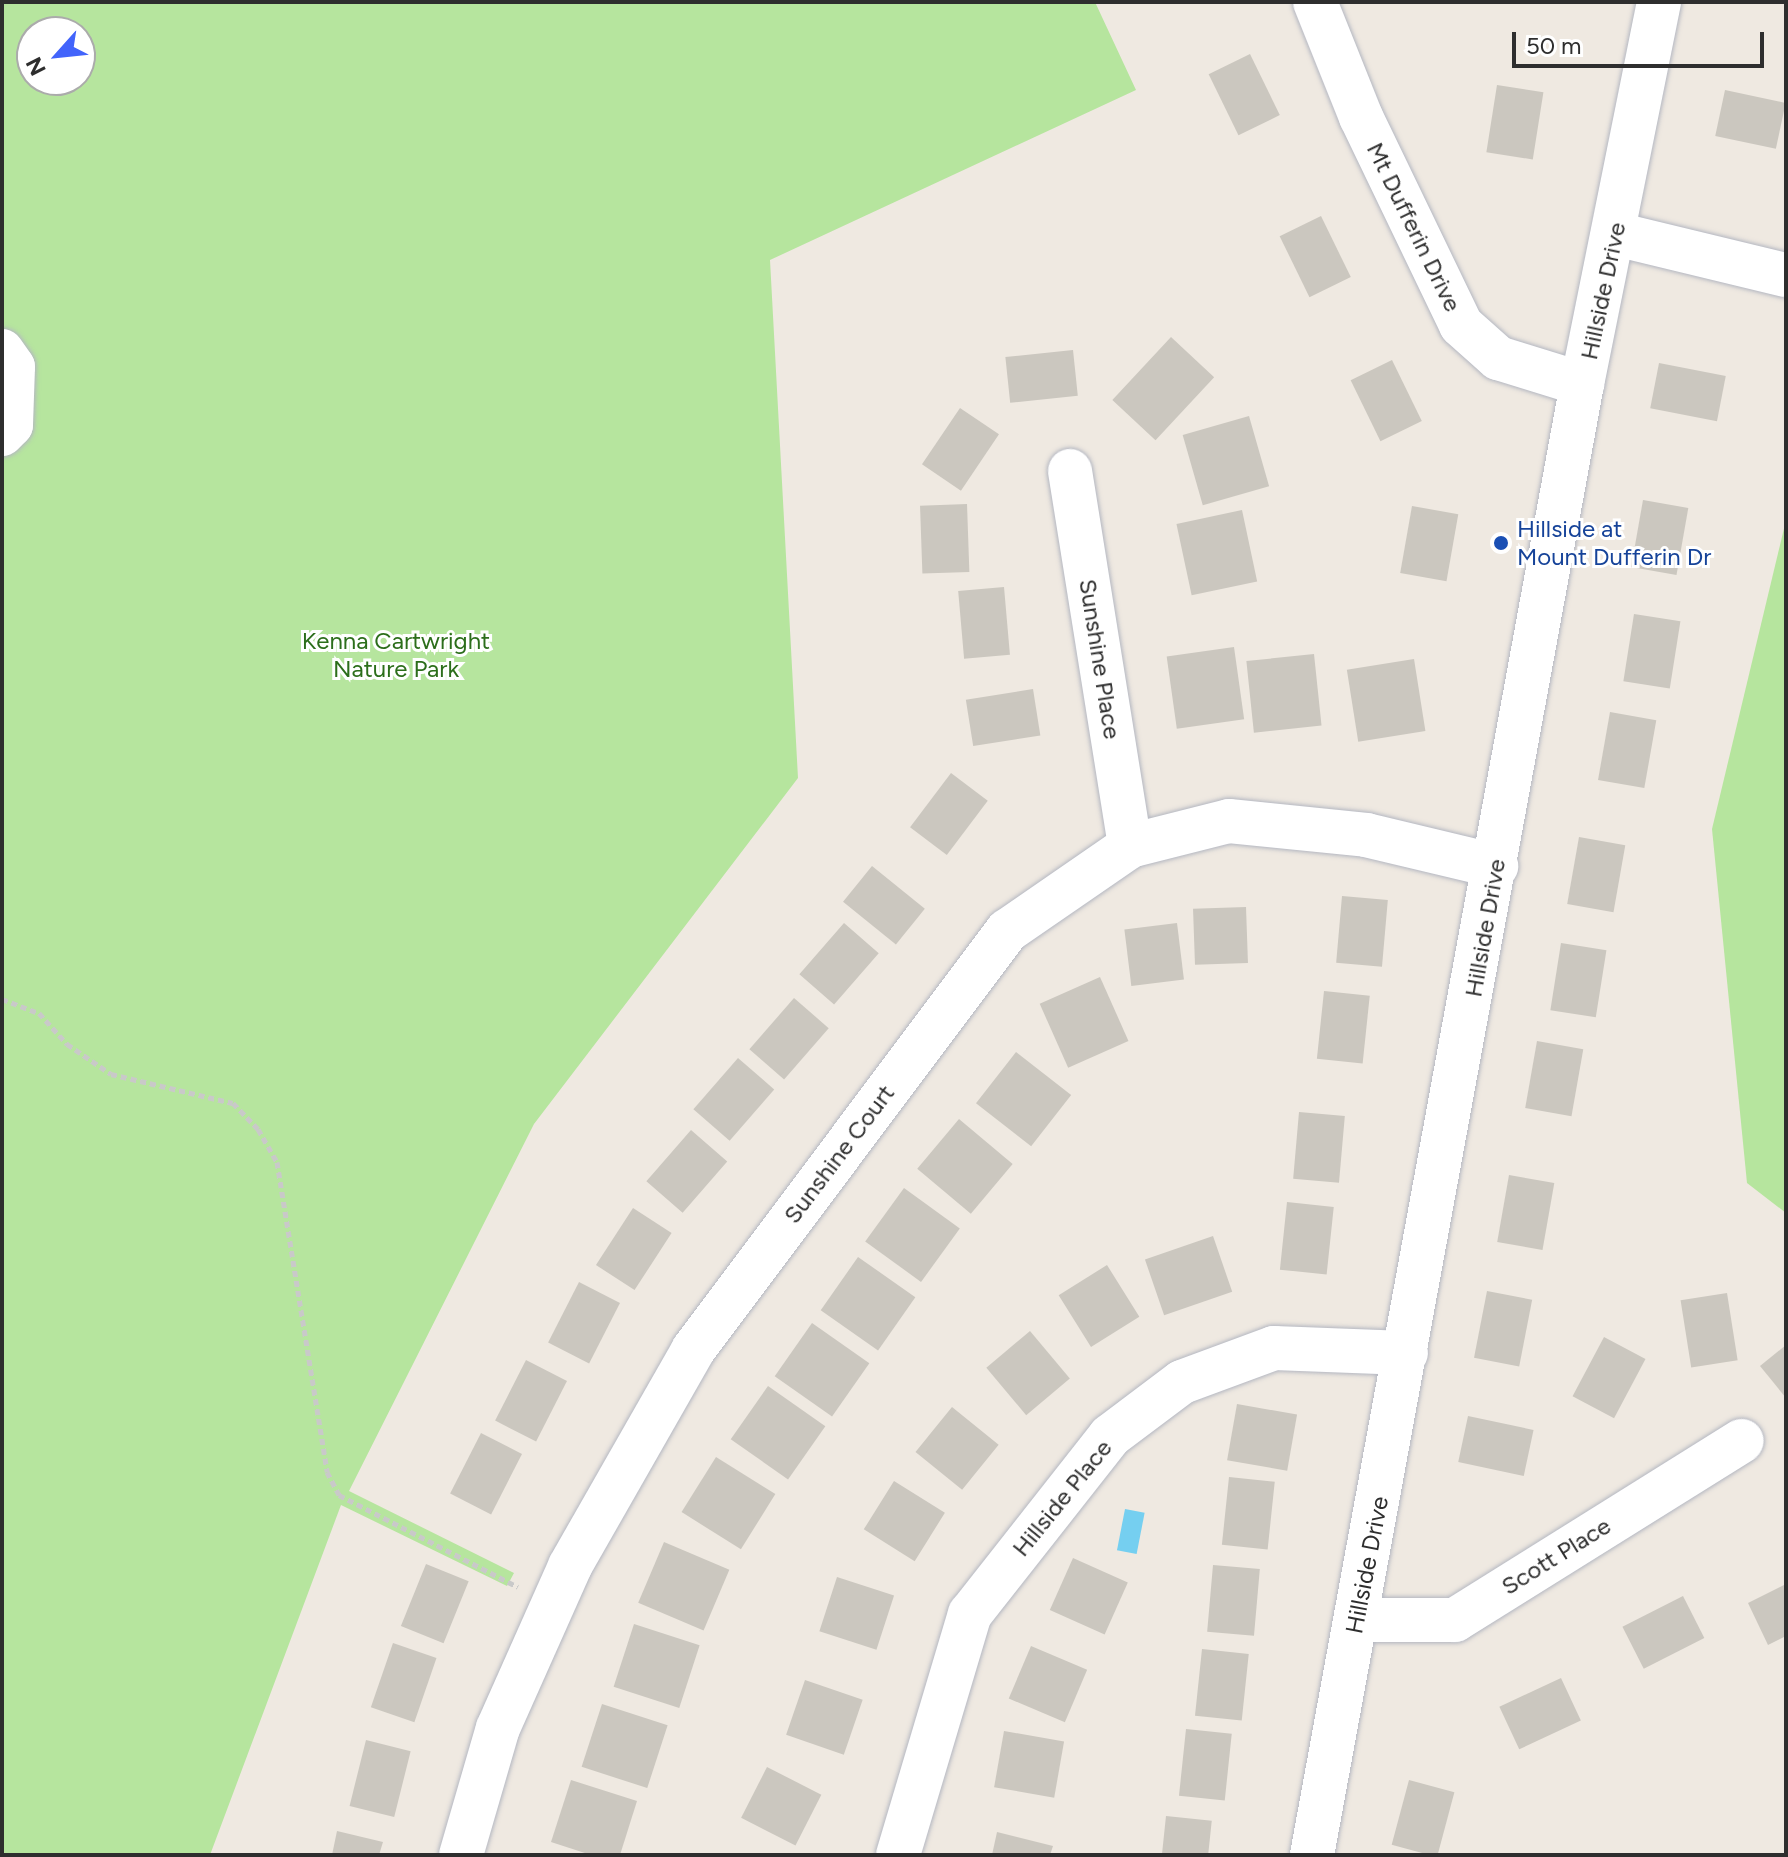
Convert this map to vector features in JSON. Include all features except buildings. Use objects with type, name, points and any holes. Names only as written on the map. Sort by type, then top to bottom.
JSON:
[{"type":"street","name":"Mt Dufferin Drive","points":[[1315,2],[1361,117],[1461,325],[1498,358],[1582,384]]},
{"type":"street","name":"Hillside Drive","points":[[1312,1855],[1496,866],[1582,384],[1616,234],[1659,2]]},
{"type":"street","points":[[1616,234],[1786,275]]},
{"type":"street","points":[[2,351],[13,367],[11,425],[2,434]]},
{"type":"street","name":"Sunshine Place","points":[[1070,471],[1130,846]]},
{"type":"street","name":"Sunshine Court","points":[[461,1855],[498,1728],[570,1566],[693,1350],[1007,931],[1130,846],[1229,821],[1297,824],[1496,866]]},
{"type":"street","name":"Hillside Place","points":[[898,1855],[970,1614],[1110,1436],[1182,1382],[1274,1348],[1406,1353]]},
{"type":"street","name":"Scott Place","points":[[1356,1620],[1455,1620],[1742,1441]]},
{"type":"path","points":[[2,999],[39,1013],[67,1044],[111,1074],[233,1103],[258,1129],[277,1162],[327,1472],[339,1495],[527,1591]]},
{"type":"green space","name":"Kenna Cartwright Nature Park","points":[[2,2],[1095,2],[1136,90],[770,260],[798,778],[534,1124],[349,1491],[514,1573],[507,1586],[341,1505],[210,1855],[2,1855]]},
{"type":"green space","points":[[1786,520],[1786,1213],[1747,1183],[1712,829]]},
{"type":"water","points":[[1125,1509],[1145,1513],[1137,1554],[1117,1550]]},
{"type":"place","name":"Hillside at Mount Dufferin Dr","points":[[1501,543]]}]
